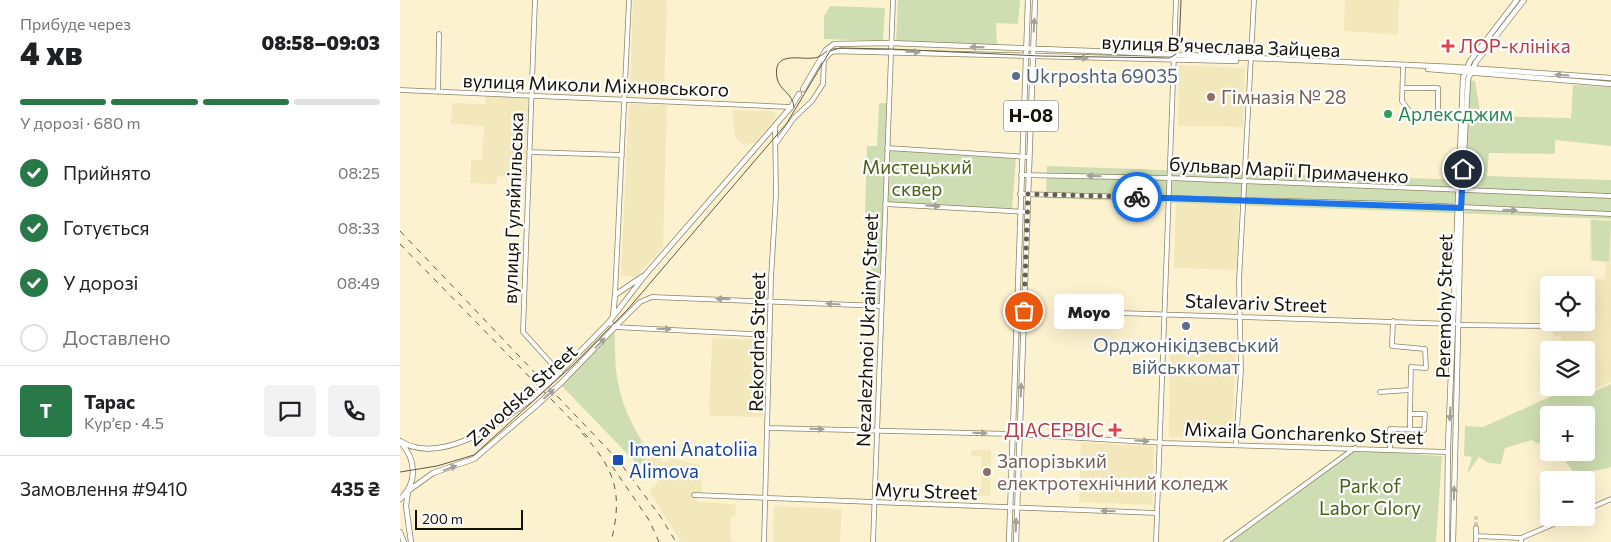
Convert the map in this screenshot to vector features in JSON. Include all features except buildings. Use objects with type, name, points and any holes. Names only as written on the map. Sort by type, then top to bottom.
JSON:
[{"type":"main road","name":"Н-08","points":[[1009,542],[1028,0]]},
{"type":"main road","name":"Н-08","points":[[1016,542],[1035,0]]},
{"type":"main road","points":[[1468,70],[1517,0]]},
{"type":"main road","points":[[1468,70],[1524,0]]},
{"type":"main road","points":[[803,89],[834,44],[890,43],[1026,48]]},
{"type":"main road","name":"вулиця Вʼячеслава Зайцева","points":[[1026,48],[1611,78]]},
{"type":"main road","name":"вулиця Вʼячеслава Зайцева","points":[[828,51],[890,51],[1032,57],[1173,57]]},
{"type":"main road","name":"вулиця Вʼячеслава Зайцева","points":[[1250,60],[1468,70],[1611,84]]},
{"type":"main road","name":"Peremohy Street","points":[[1460,191],[1460,115],[1468,70]]},
{"type":"main road","name":"Peremohy Street","points":[[1453,542],[1459,199],[1468,70]]},
{"type":"main road","name":"Zavodska Street","points":[[400,441],[411,447],[424,449],[450,445],[482,433],[531,399],[560,373],[609,322],[646,274],[791,107],[800,94]]},
{"type":"main road","name":"Zavodska Street","points":[[614,295],[646,274]]},
{"type":"main road","points":[[613,317],[614,295]]},
{"type":"main road","points":[[609,322],[615,327]]},
{"type":"main road","name":"Peremohy Street","points":[[1447,542],[1448,452],[1456,324]]},
{"type":"main road","name":"Zavodska Street","points":[[400,499],[433,473],[474,459],[561,383],[615,327]]},
{"type":"main road","points":[[400,441],[413,464],[413,476],[406,506],[411,542]]},
{"type":"main road","points":[[1448,452],[1455,452]]},
{"type":"main road","points":[[400,532],[404,542]]},
{"type":"street","name":"вулиця Гуляйпільська","points":[[535,0],[523,332],[560,373]]},
{"type":"street","points":[[614,295],[629,0]]},
{"type":"street","name":"Nezalezhnoi Ukrainy Street","points":[[873,542],[893,0]]},
{"type":"street","points":[[1156,542],[1176,0]]},
{"type":"street","points":[[1236,444],[1242,317],[1239,281],[1254,0]]},
{"type":"street","points":[[438,92],[439,34]]},
{"type":"street","points":[[776,142],[794,118],[812,101],[823,84],[824,60],[828,51]]},
{"type":"street","points":[[1403,67],[1402,101],[1412,115],[1460,115]]},
{"type":"street","points":[[1403,88],[1438,88],[1438,115]]},
{"type":"street","name":"вулиця Миколи Міхновського","points":[[400,90],[791,107]]},
{"type":"street","name":"Rekordna Street","points":[[764,542],[775,124]]},
{"type":"street","points":[[887,148],[1029,157]]},
{"type":"street","points":[[529,152],[622,155]]},
{"type":"street","name":"бульвар Марії Примаченко","points":[[1021,175],[1169,178],[1611,196]]},
{"type":"street","name":"бульвар Марії Примаченко","points":[[1020,194],[1244,199],[1611,214]]},
{"type":"street","points":[[885,204],[1027,212]]},
{"type":"street","points":[[615,327],[646,298],[882,306]]},
{"type":"street","name":"Stalevariv Street","points":[[1058,311],[1540,326]]},
{"type":"street","points":[[1393,321],[1392,346],[1425,349],[1426,368],[1411,367],[1410,430]]},
{"type":"street","points":[[615,327],[770,335]]},
{"type":"street","points":[[1380,392],[1410,390]]},
{"type":"street","points":[[1390,449],[1390,429],[1424,430],[1424,414],[1410,414]]},
{"type":"street","name":"Mixaila Goncharenko Street","points":[[768,428],[1012,434],[1160,442],[1448,452]]},
{"type":"street","points":[[1226,542],[1356,448]]},
{"type":"street","name":"Myru Street","points":[[694,495],[1157,513]]},
{"type":"street","points":[[1595,506],[1611,499]]},
{"type":"street","points":[[1476,536],[1521,540],[1551,526]]},
{"type":"street","points":[[1476,528],[1476,542]]},
{"type":"shaded area","points":[[633,0],[667,0],[664,96],[630,95]]},
{"type":"shaded area","points":[[1345,0],[1399,0],[1398,35],[1344,31]]},
{"type":"shaded area","name":"Гімназія № 28","points":[[1179,65],[1245,68],[1243,127],[1178,126]]},
{"type":"shaded area","points":[[486,95],[528,98],[525,178],[498,176],[496,184],[470,183],[471,160],[482,160],[484,126],[451,124],[452,103],[485,104]]},
{"type":"shaded area","points":[[629,104],[667,105],[663,247],[636,277],[621,276]]},
{"type":"shaded area","points":[[732,110],[773,111],[777,117],[755,143],[742,144],[735,136]]},
{"type":"shaded area","points":[[1176,201],[1239,203],[1237,270],[1174,268]]},
{"type":"shaded area","points":[[1590,219],[1611,220],[1611,382],[1595,389],[1595,341],[1561,341],[1561,336],[1553,336],[1553,331],[1595,331],[1595,279],[1605,279],[1605,262],[1590,261]]},
{"type":"shaded area","points":[[712,338],[764,340],[763,417],[709,416]]},
{"type":"shaded area","points":[[1170,345],[1236,348],[1232,439],[1169,437]]},
{"type":"shaded area","points":[[642,441],[665,463],[671,458],[700,465],[702,493],[695,501],[736,505],[735,516],[731,517],[731,541],[738,542],[681,542],[649,491],[659,481],[636,447]]},
{"type":"shaded area","points":[[1081,443],[1154,446],[1152,505],[1079,502]]},
{"type":"shaded area","name":"Запорізький електротехнічний коледж","points":[[971,450],[991,450],[990,496],[969,496],[969,489],[981,489],[982,457],[971,456]]},
{"type":"shaded area","points":[[774,506],[842,509],[840,542],[773,542]]},
{"type":"green space","points":[[898,0],[1020,0],[1018,24],[996,23],[997,45],[896,41]]},
{"type":"green space","points":[[830,6],[885,8],[883,41],[824,39],[824,16]]},
{"type":"green space","points":[[1469,80],[1475,81],[1481,116],[1571,118],[1573,85],[1611,87],[1611,146],[1555,140],[1555,154],[1489,153],[1487,176],[1611,180],[1611,219],[1046,198],[1047,166],[1465,180]]},
{"type":"green space","points":[[879,103],[887,103],[879,303],[870,302],[874,213],[865,213],[867,146],[877,146]]},
{"type":"green space","name":"Мистецький сквер","points":[[887,148],[1016,156],[1012,211],[885,204]]},
{"type":"green space","points":[[1591,220],[1611,221],[1609,262],[1592,260]]},
{"type":"green space","points":[[615,327],[615,359],[622,399],[642,441],[636,448],[645,461],[639,466],[560,384]]},
{"type":"green space","points":[[1611,384],[1611,466],[1609,468],[1592,471],[1573,471],[1565,461],[1595,461],[1595,406],[1540,406],[1540,442],[1538,444],[1532,440],[1505,448],[1501,464],[1489,463],[1479,457],[1467,474],[1472,457],[1464,456],[1465,426],[1483,427],[1552,396],[1595,396],[1595,391]]},
{"type":"green space","name":"Park of Labor Glory","points":[[1355,450],[1442,456],[1436,542],[1230,542]]},
{"type":"tunnel","points":[[1476,516],[1476,528]]},
{"type":"tram line","points":[[400,472],[437,466],[474,455],[574,364],[628,309],[787,123],[830,51],[840,48],[890,49],[1041,56],[1169,58],[1175,55],[1179,48],[1181,0]]},
{"type":"tram line","points":[[794,107],[791,98],[778,82],[777,69],[779,63],[788,58],[817,57],[827,51]]},
{"type":"railway","points":[[400,231],[618,460],[660,516],[676,542]]},
{"type":"railway","points":[[400,244],[588,437]]},
{"type":"railway","points":[[582,433],[603,459],[614,483],[616,510],[611,542]]},
{"type":"railway","points":[[612,466],[649,520],[659,542]]},
{"type":"way so far","points":[[1024,311],[1028,194],[1137,197]]},
{"type":"place","name":"ЛОР-клініка","points":[[1448,46]]},
{"type":"place","name":"Ukrposhta 69035","points":[[1016,76]]},
{"type":"place","name":"Гімназія № 28","points":[[1211,97]]},
{"type":"place","name":"Арлексджим","points":[[1388,114]]},
{"type":"place","name":"Moyo","points":[[1024,311]]},
{"type":"place","name":"Орджонікідзевський військкомат","points":[[1186,326]]},
{"type":"place","name":"ДІАСЕРВІС","points":[[1115,430]]},
{"type":"place","name":"Imeni Anatoliia Alimova","points":[[618,460]]},
{"type":"place","name":"Запорізький електротехнічний коледж","points":[[987,472]]},
{"type":"route","points":[[1137,197],[1244,199],[1461,208],[1463,169]]}]
